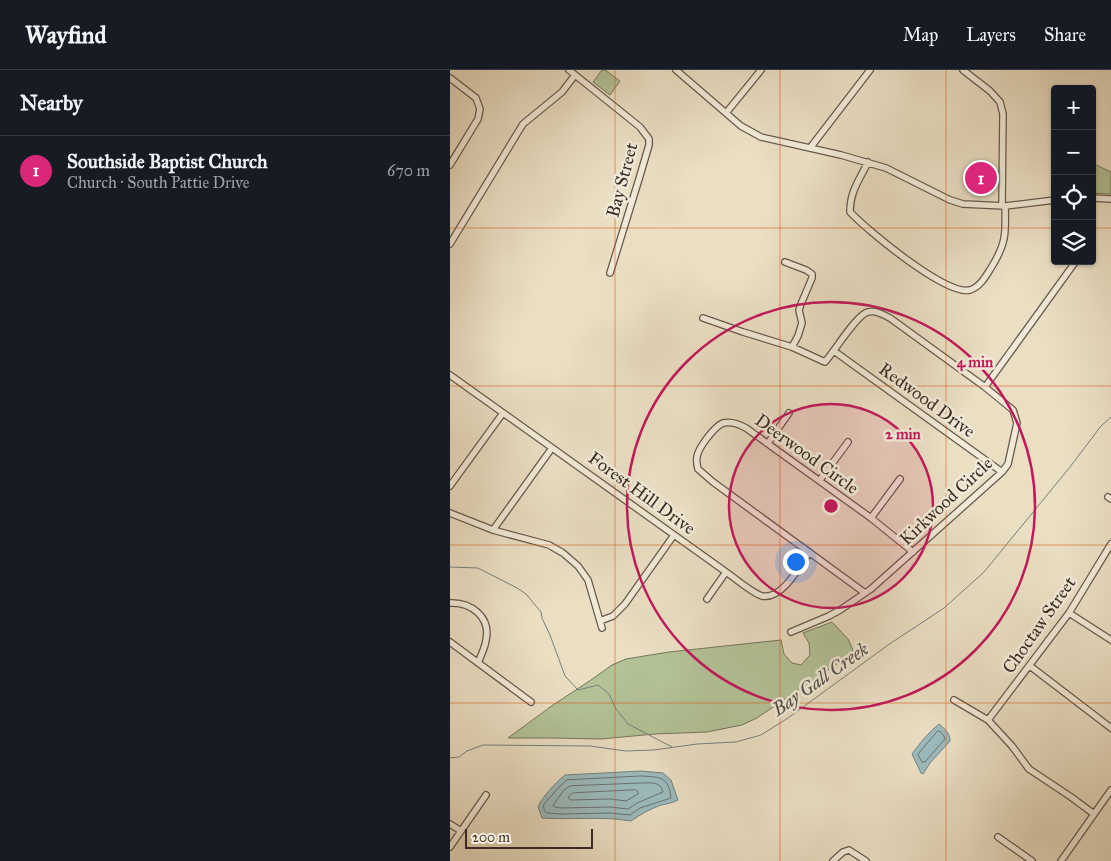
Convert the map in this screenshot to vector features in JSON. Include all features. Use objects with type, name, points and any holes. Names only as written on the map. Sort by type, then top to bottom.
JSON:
[{"type":"street","name":"Bay Street","points":[[569,70],[640,127],[649,139],[640,180],[610,273]]},
{"type":"street","points":[[676,70],[741,126],[761,138],[868,162],[886,168],[950,200],[963,204],[1003,206],[1051,200]]},
{"type":"street","points":[[726,113],[761,70]]},
{"type":"street","points":[[810,148],[870,70]]},
{"type":"street","points":[[868,162],[853,190],[850,212],[876,236],[942,282],[964,290],[971,290],[977,286],[984,279],[998,256],[1006,233],[1003,206],[1003,114],[1000,102],[990,91],[963,70]]},
{"type":"street","points":[[450,244],[523,124],[562,92],[575,75]]},
{"type":"street","points":[[450,78],[476,98],[480,109],[478,119],[450,165]]},
{"type":"street","points":[[1096,198],[1111,199]]},
{"type":"street","points":[[785,262],[812,274],[799,310],[802,324],[792,347]]},
{"type":"street","points":[[985,386],[1073,265]]},
{"type":"street","name":"Kirkwood Circle","points":[[791,632],[829,616],[865,593],[1002,472],[1008,464],[1017,423],[1013,410],[985,386],[890,318],[878,312],[869,311],[863,314],[834,352]]},
{"type":"street","points":[[703,318],[792,347],[825,362],[834,352]]},
{"type":"street","name":"Redwood Drive","points":[[834,352],[1002,472]]},
{"type":"street","name":"Forest Hill Drive","points":[[450,375],[762,596],[773,595],[783,588],[809,553]]},
{"type":"street","points":[[450,486],[503,413]]},
{"type":"street","points":[[768,443],[790,413]]},
{"type":"street","name":"Deerwood Circle","points":[[865,593],[698,469],[696,459],[698,452],[719,425],[725,422],[740,424],[820,480],[913,552]]},
{"type":"street","points":[[820,480],[848,442]]},
{"type":"street","points":[[493,530],[552,448]]},
{"type":"street","points":[[871,518],[900,479]]},
{"type":"street","points":[[450,513],[493,530],[549,545],[563,553],[578,566],[588,580],[602,628]]},
{"type":"street","points":[[600,621],[614,616],[625,604],[674,535]]},
{"type":"street","name":"Choctaw Street","points":[[988,720],[1069,613],[1111,544]]},
{"type":"street","points":[[706,599],[726,572]]},
{"type":"street","points":[[450,602],[468,605],[481,615],[487,633],[478,663]]},
{"type":"street","points":[[1069,613],[1111,640]]},
{"type":"street","points":[[450,642],[531,702]]},
{"type":"street","points":[[1030,666],[1111,728]]},
{"type":"street","points":[[954,700],[988,720],[1012,746],[1029,769],[1094,814]]},
{"type":"street","points":[[1061,861],[1111,790]]},
{"type":"street","points":[[450,847],[486,795]]},
{"type":"street","points":[[450,824],[461,831]]},
{"type":"street","points":[[998,838],[1032,861]]},
{"type":"street","points":[[833,861],[843,852],[849,850],[866,861]]},
{"type":"green space","points":[[602,70],[605,70],[620,81],[610,95],[593,82]]},
{"type":"green space","points":[[1096,165],[1111,172],[1111,194],[1096,193]]},
{"type":"green space","points":[[832,622],[848,639],[853,650],[850,655],[757,718],[742,725],[707,732],[601,739],[508,738],[612,665],[626,659],[669,652],[781,640],[784,654],[792,663],[801,665],[810,655],[809,643],[803,633]]},
{"type":"water","points":[[939,724],[948,733],[950,741],[930,763],[923,774],[912,754],[924,738]]},
{"type":"water","points":[[641,771],[663,773],[671,780],[678,800],[653,808],[631,821],[542,818],[538,807],[540,803],[565,775]]},
{"type":"waterway","name":"Bay Gall Creek","points":[[450,758],[459,757],[467,751],[483,745],[590,746],[626,751],[654,750],[697,744],[736,742],[761,735],[788,718],[888,645],[944,608],[984,572],[1101,426],[1111,417]]},
{"type":"waterway","points":[[450,567],[478,568],[526,594],[541,612],[565,676],[578,690],[598,685],[609,694],[616,709],[628,724],[672,747]]},
{"type":"place","name":"Southside Baptist Church","points":[[981,178]]}]
